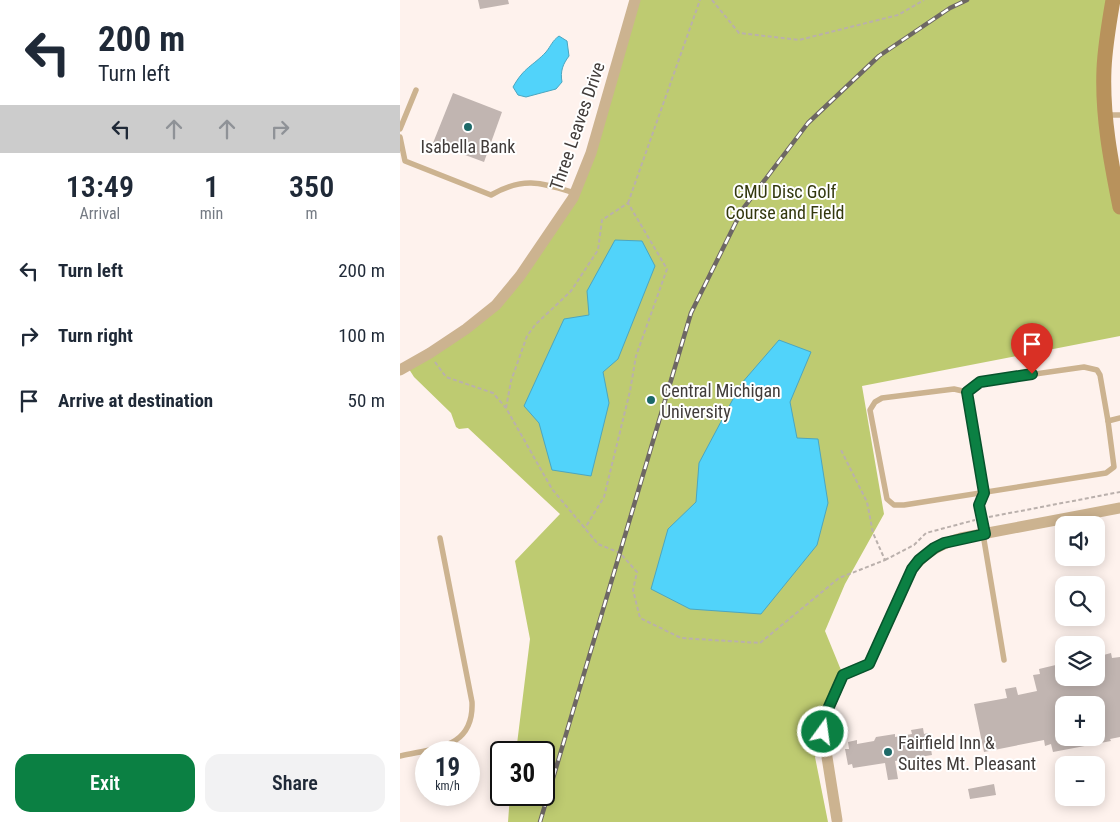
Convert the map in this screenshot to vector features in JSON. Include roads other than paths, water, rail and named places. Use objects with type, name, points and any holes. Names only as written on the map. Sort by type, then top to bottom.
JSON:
[{"type":"street","name":"Three Leaves Drive","points":[[400,370],[444,344],[496,306],[520,276],[575,193],[593,145],[635,0]]},
{"type":"street","points":[[1113,0],[1104,70],[1113,115],[1109,153],[1120,207]]},
{"type":"street","points":[[837,820],[823,732],[824,718],[843,675],[869,664],[912,569],[919,560],[944,543],[1120,508]]},
{"type":"lane","points":[[400,129],[416,90]]},
{"type":"lane","points":[[400,136],[405,160],[492,195],[524,182],[536,182],[575,193]]},
{"type":"lane","points":[[1084,367],[1097,370],[1100,375],[1114,467],[1106,473],[984,493],[894,505],[887,499],[870,410],[875,402],[882,398],[954,389],[967,392],[980,382],[1084,367]]},
{"type":"lane","points":[[967,392],[984,493],[979,505],[1004,660]]},
{"type":"lane","points":[[1108,421],[1120,418]]},
{"type":"lane","points":[[400,756],[450,744],[459,738],[464,731],[472,713],[472,702],[440,538]]},
{"type":"water","points":[[559,36],[567,41],[569,56],[562,68],[562,82],[556,89],[526,97],[518,95],[513,87],[517,80],[546,52]]},
{"type":"water","points":[[615,240],[642,241],[655,266],[618,359],[603,372],[609,403],[591,476],[552,470],[539,423],[524,406],[564,319],[589,315],[587,291]]},
{"type":"water","points":[[779,340],[811,352],[790,402],[797,438],[818,439],[828,503],[817,545],[761,614],[690,609],[651,589],[668,529],[696,502],[699,463],[741,384]]},
{"type":"railway","points":[[540,822],[691,313],[742,210],[808,123],[879,56],[950,8],[967,0]]},
{"type":"place","name":"Isabella Bank","points":[[468,127]]},
{"type":"place","name":"Central Michigan University","points":[[651,400]]},
{"type":"place","name":"Fairfield Inn & Suites Mt. Pleasant","points":[[888,752]]},
{"type":"park label","name":"CMU Disc Golf Course and Field","points":[[785,201]]}]
